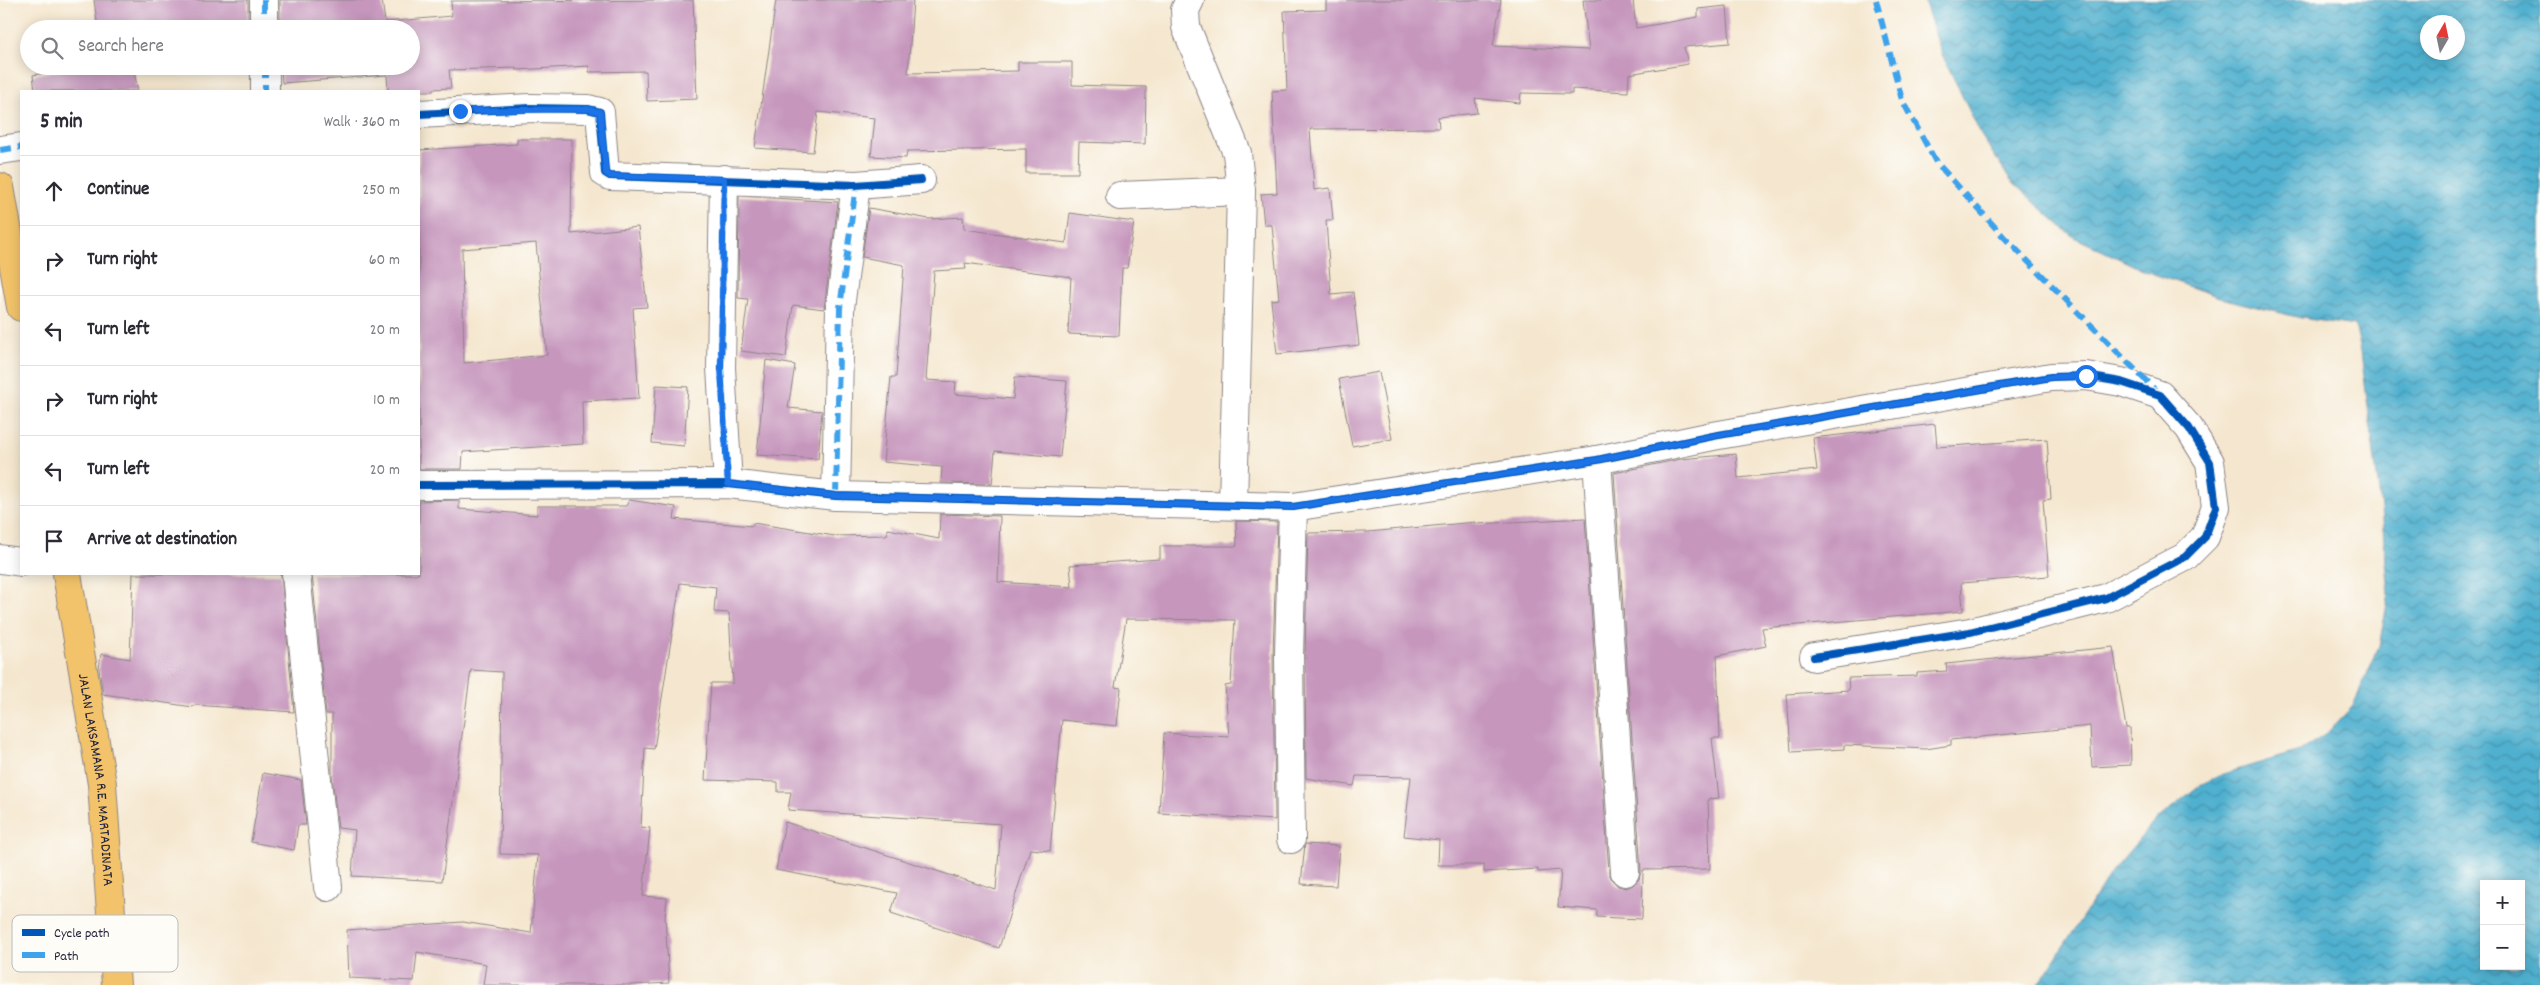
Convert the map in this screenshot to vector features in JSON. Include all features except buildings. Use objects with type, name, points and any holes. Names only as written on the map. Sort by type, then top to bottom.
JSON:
[{"type":"main road","points":[[0,188],[20,301]]},
{"type":"main road","name":"JALAN LAKSAMANA R.E. MARTADINATA","points":[[67,575],[102,784],[111,915]]},
{"type":"main road","name":"JALAN LAKSAMANA R.E. MARTADINATA","points":[[115,972],[116,985]]},
{"type":"street","points":[[264,0],[264,20]]},
{"type":"street","points":[[1190,0],[1185,10],[1186,27],[1237,153],[1241,191],[1233,505]]},
{"type":"street","points":[[265,75],[265,90]]},
{"type":"street","points":[[420,114],[522,109],[588,109],[600,112],[606,173],[610,176],[724,179],[856,186],[921,180]]},
{"type":"street","points":[[0,150],[20,146]]},
{"type":"street","points":[[724,179],[721,368],[728,484]]},
{"type":"street","points":[[836,496],[840,308],[856,186]]},
{"type":"street","points":[[1120,196],[1241,191]]},
{"type":"street","points":[[420,484],[728,484],[836,496],[1293,507],[1597,460],[1713,436],[2052,377],[2086,376],[2121,382],[2160,395],[2190,428],[2210,462],[2216,507],[2205,537],[2184,557],[2106,598],[1970,632],[1814,657]]},
{"type":"street","points":[[1597,460],[1625,872]]},
{"type":"street","points":[[1291,840],[1289,654],[1293,507]]},
{"type":"street","points":[[0,559],[20,562]]},
{"type":"street","points":[[296,575],[328,887]]},
{"type":"water","points":[[1924,0],[2540,0],[2540,985],[2038,985],[2113,870],[2155,821],[2200,785],[2223,774],[2300,751],[2325,735],[2353,706],[2379,647],[2389,593],[2381,508],[2360,345],[2355,326],[2301,318],[2225,299],[2145,271],[2072,236],[2010,180],[1981,135],[1941,52]]},
{"type":"marked path","points":[[264,0],[264,20]]},
{"type":"marked path","points":[[1876,0],[1902,100],[1936,162],[2003,236],[2156,391]]},
{"type":"marked path","points":[[265,75],[265,90]]},
{"type":"marked path","points":[[0,150],[20,147]]},
{"type":"marked path","points":[[724,179],[721,368],[728,484]]},
{"type":"marked path","points":[[836,496],[840,308],[856,185]]},
{"type":"cycle path","points":[[420,114],[530,108],[588,109],[600,112],[605,173],[610,176],[856,185],[921,180]]},
{"type":"cycle path","points":[[420,485],[728,484],[836,496],[1293,507],[1597,460],[1713,436],[2051,377],[2086,376],[2121,382],[2160,395],[2189,428],[2210,462],[2216,507],[2205,537],[2185,557],[2106,598],[1970,632],[1814,657]]},
{"type":"route","points":[[460,111],[530,108],[588,109],[600,112],[606,173],[610,176],[724,179],[721,368],[728,484],[836,496],[1293,507],[1597,460],[1713,436],[2052,377],[2086,376]]}]
